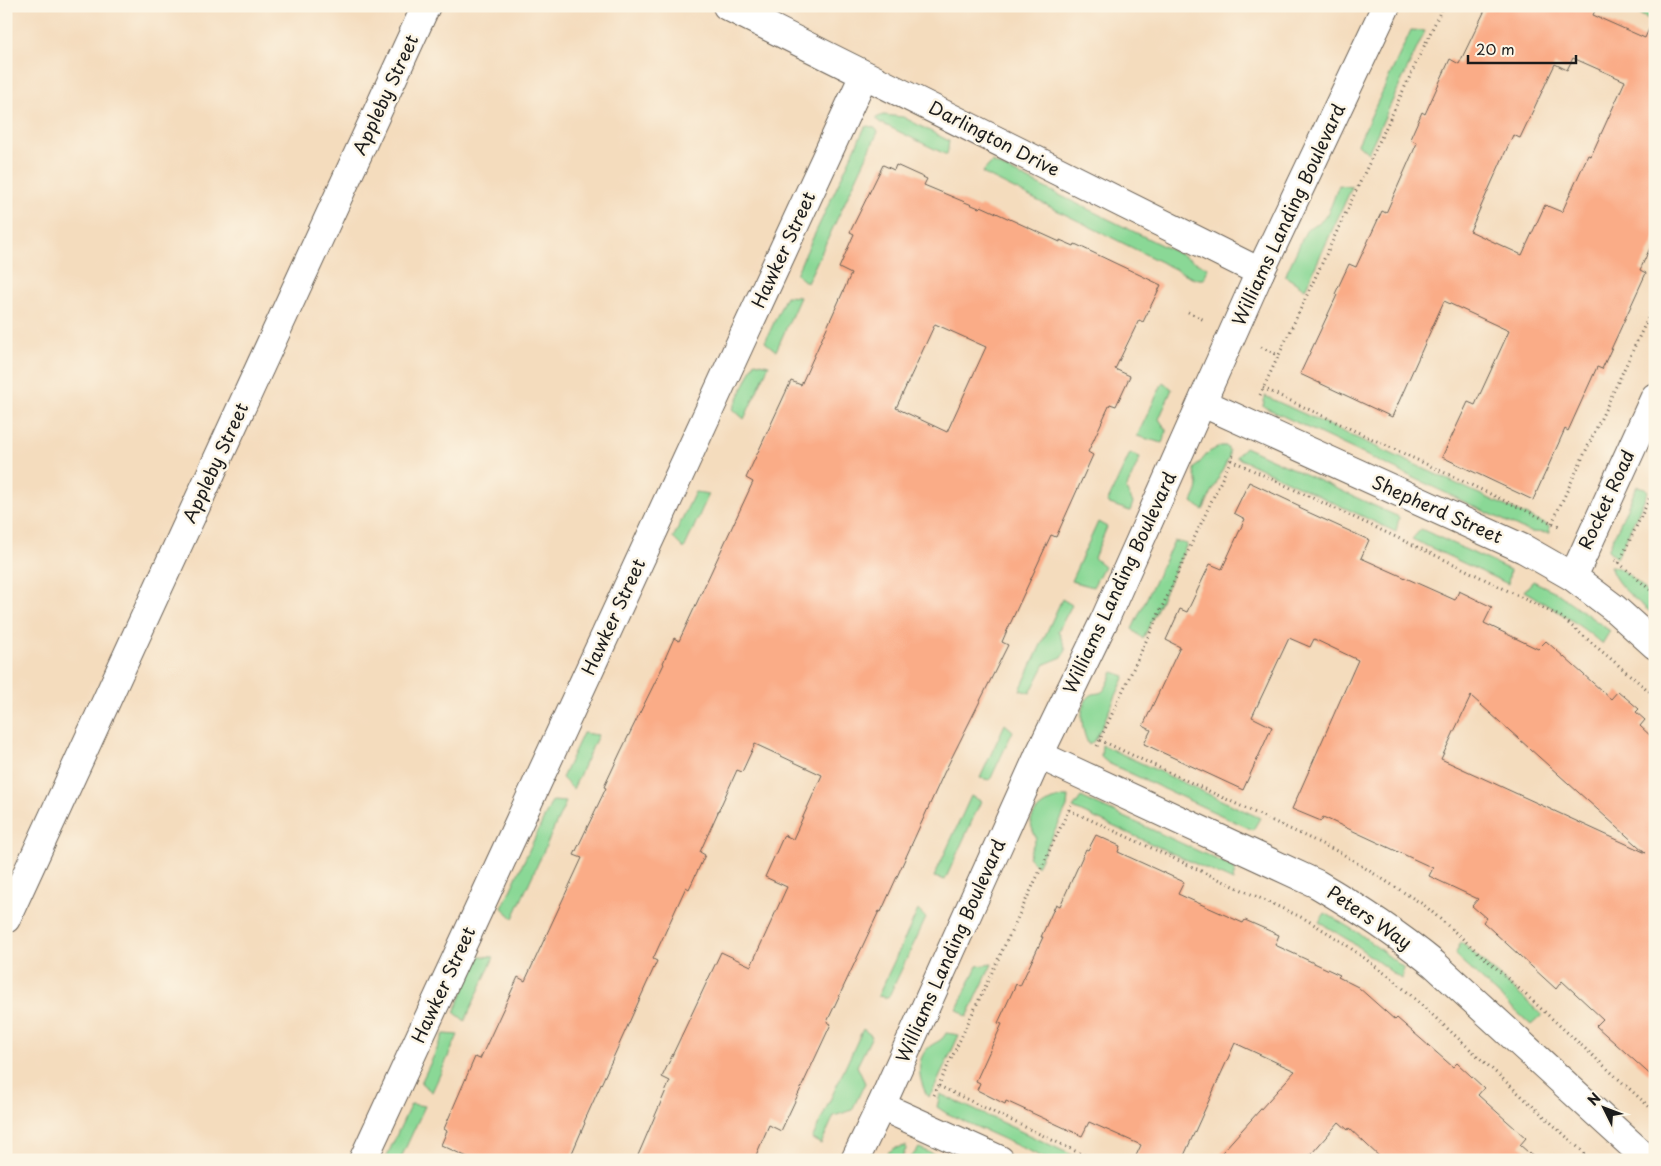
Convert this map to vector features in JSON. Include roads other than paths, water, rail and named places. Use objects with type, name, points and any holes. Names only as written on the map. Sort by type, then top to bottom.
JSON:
[{"type":"street","name":"Appleby Street","points":[[6,919],[426,6]]},
{"type":"street","name":"Darlington Drive","points":[[727,6],[1260,272]]},
{"type":"street","name":"Williams Landing Boulevard","points":[[855,1160],[1039,755],[1105,619],[1260,272],[1386,6]]},
{"type":"street","name":"Hawker Street","points":[[363,1160],[864,74]]},
{"type":"street","name":"Rocket Road","points":[[1573,576],[1655,397]]},
{"type":"street","name":"Shepherd Street","points":[[1203,403],[1524,549],[1573,576],[1614,608],[1655,645]]},
{"type":"street","name":"Peters Way","points":[[1039,755],[1086,775],[1317,884],[1360,909],[1399,936],[1434,964],[1648,1160]]},
{"type":"street","points":[[881,1106],[1000,1160]]}]
